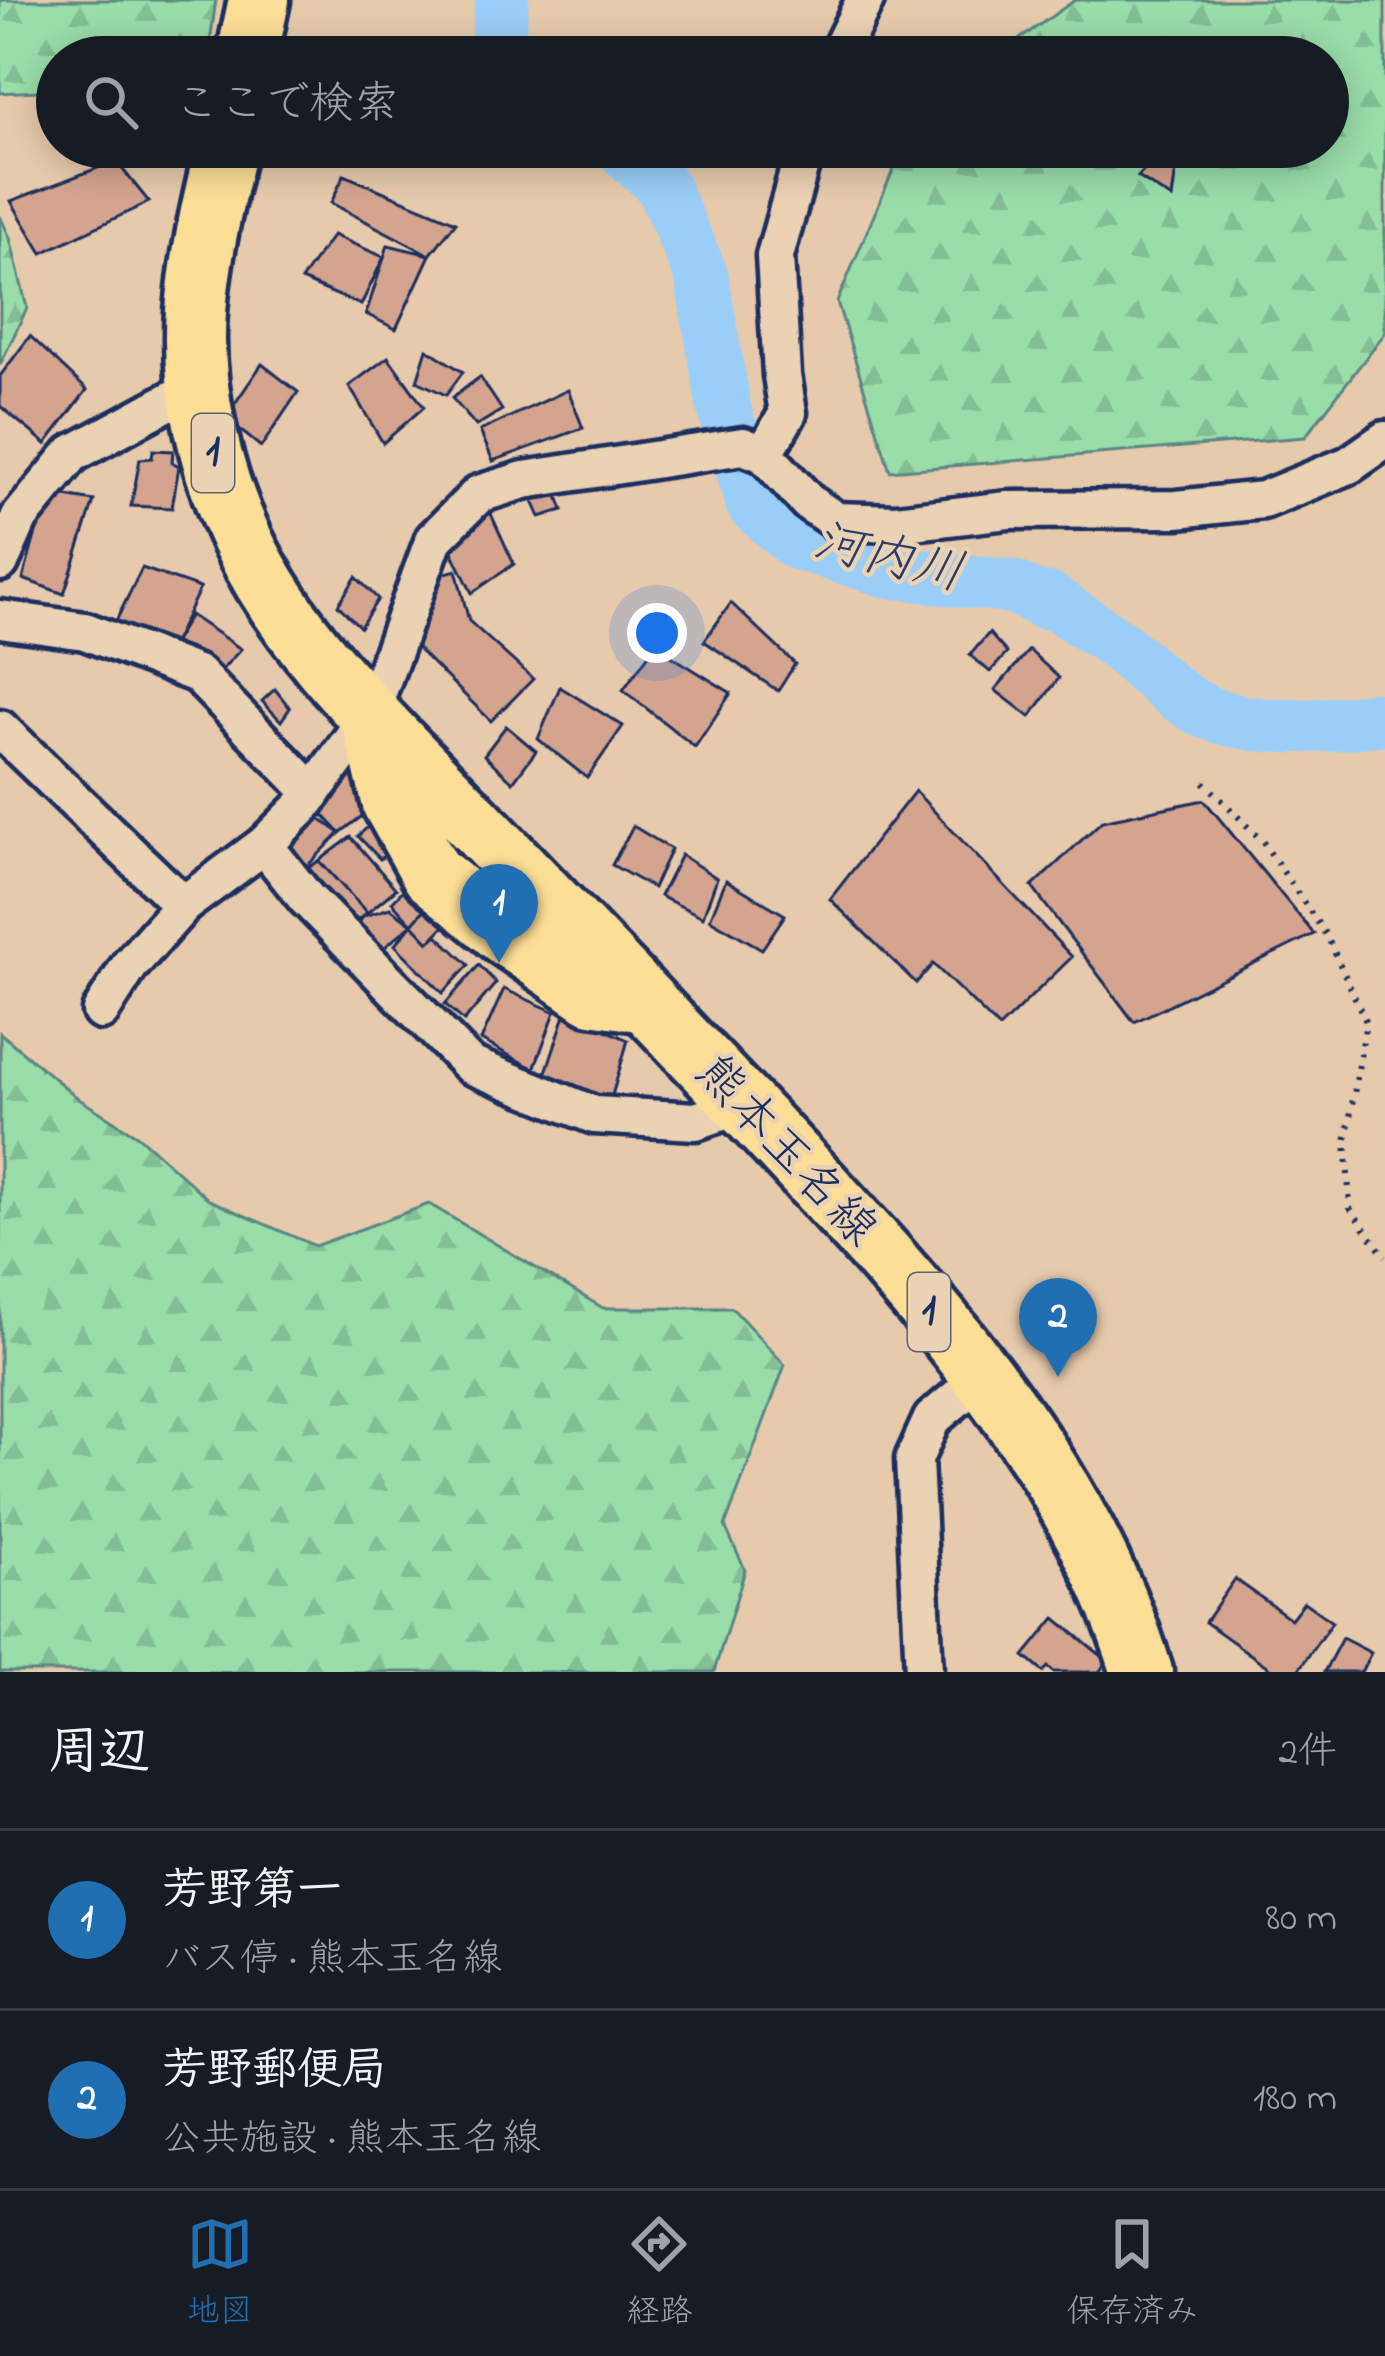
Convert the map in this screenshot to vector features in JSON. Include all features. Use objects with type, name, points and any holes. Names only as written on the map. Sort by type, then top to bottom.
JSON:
[{"type":"main road","points":[[251,36],[259,0]]},
{"type":"main road","name":"熊本玉名線","points":[[221,168],[195,314],[199,385],[217,473],[240,537],[268,591],[370,714],[393,804],[432,874],[506,935],[592,994],[646,1001],[848,1216],[1041,1455],[1088,1536],[1142,1672]]},
{"type":"street","points":[[847,36],[865,0]]},
{"type":"street","points":[[764,454],[788,412],[775,256],[799,168]]},
{"type":"street","points":[[0,562],[20,517],[72,454],[199,385]]},
{"type":"street","points":[[101,1012],[130,965],[183,905],[264,845],[313,794],[370,714],[434,539],[479,494],[524,480],[743,446],[764,454],[808,502],[836,520],[896,523],[1008,510],[1177,509],[1263,500],[1349,465],[1385,440]]},
{"type":"street","points":[[0,619],[85,631],[197,674],[313,794]]},
{"type":"street","points":[[0,729],[183,905]]},
{"type":"street","points":[[264,845],[306,898],[470,1065],[594,1115],[696,1121],[743,1105]]},
{"type":"street","points":[[924,1672],[914,1459],[932,1419],[982,1377]]},
{"type":"path","points":[[1204,782],[1262,842],[1328,938],[1366,1022],[1346,1141],[1350,1208],[1385,1257]]},
{"type":"green space","points":[[0,0],[216,0],[211,36],[36,36],[36,91],[0,93]]},
{"type":"green space","points":[[1075,0],[1385,0],[1385,333],[1305,437],[890,471],[837,302],[894,168],[1349,168],[1349,36],[1024,36]]},
{"type":"green space","points":[[0,216],[27,308],[0,365]]},
{"type":"green space","points":[[0,1033],[79,1099],[138,1136],[209,1200],[315,1246],[429,1204],[603,1308],[732,1308],[785,1365],[725,1526],[745,1570],[714,1672],[0,1672]]},
{"type":"building","points":[[98,168],[122,168],[149,202],[42,253],[11,201]]},
{"type":"building","points":[[1146,168],[1176,168],[1172,199],[1138,177]]},
{"type":"building","points":[[344,175],[456,222],[430,255],[331,203]]},
{"type":"building","points":[[333,235],[384,257],[361,305],[301,280]]},
{"type":"building","points":[[388,245],[430,255],[396,329],[366,314]]},
{"type":"building","points":[[30,336],[87,390],[46,444],[0,406],[0,376]]},
{"type":"building","points":[[427,349],[463,372],[446,395],[417,381]]},
{"type":"building","points":[[388,357],[424,407],[383,443],[349,386]]},
{"type":"building","points":[[262,364],[298,392],[261,447],[225,418]]},
{"type":"building","points":[[480,377],[502,410],[476,426],[452,398]]},
{"type":"building","points":[[568,390],[583,428],[493,461],[480,431]]},
{"type":"building","points":[[153,450],[173,451],[172,462],[179,466],[172,508],[131,506],[140,459],[152,458]]},
{"type":"building","points":[[553,482],[563,510],[540,517],[528,490]]},
{"type":"building","points":[[47,493],[94,501],[64,594],[23,579]]},
{"type":"building","points":[[484,499],[514,564],[472,593],[442,531]]},
{"type":"building","points":[[142,568],[200,588],[174,642],[116,621]]},
{"type":"building","points":[[456,570],[469,621],[533,679],[491,721],[409,640],[432,577]]},
{"type":"building","points":[[356,577],[378,599],[360,627],[338,605]]},
{"type":"building","points":[[731,603],[795,664],[778,691],[704,641]]},
{"type":"building","points":[[190,615],[241,649],[216,676],[174,642]]},
{"type":"building","points":[[989,633],[1007,653],[990,672],[970,655]]},
{"type":"building","points":[[655,646],[731,693],[695,747],[623,690]]},
{"type":"building","points":[[1029,650],[1059,678],[1030,717],[995,690]]},
{"type":"building","points":[[560,687],[623,726],[587,778],[538,739]]},
{"type":"building","points":[[275,689],[290,708],[281,721],[262,701]]},
{"type":"building","points":[[506,726],[536,751],[513,782],[484,755]]},
{"type":"building","points":[[363,757],[382,801],[340,833],[315,806]]},
{"type":"building","points":[[915,791],[1072,957],[999,1028],[933,964],[916,983],[830,899]]},
{"type":"building","points":[[1204,800],[1314,934],[1134,1022],[1032,887],[1102,821]]},
{"type":"building","points":[[311,813],[340,833],[305,868],[282,841]]},
{"type":"building","points":[[382,814],[397,846],[380,859],[358,836]]},
{"type":"building","points":[[633,826],[671,849],[653,888],[612,865]]},
{"type":"building","points":[[351,837],[396,889],[367,913],[319,861]]},
{"type":"building","points":[[681,855],[717,878],[703,917],[660,896]]},
{"type":"building","points":[[319,861],[367,913],[348,927],[298,874]]},
{"type":"building","points":[[420,872],[439,893],[412,924],[392,902]]},
{"type":"building","points":[[726,880],[785,915],[762,949],[710,919]]},
{"type":"building","points":[[439,893],[459,911],[429,942],[412,924]]},
{"type":"building","points":[[390,908],[412,924],[378,953],[352,929],[364,916]]},
{"type":"building","points":[[412,924],[429,942],[437,935],[469,965],[443,993],[395,945]]},
{"type":"building","points":[[479,965],[496,983],[464,1021],[445,1004]]},
{"type":"building","points":[[504,989],[555,1012],[534,1069],[481,1040]]},
{"type":"building","points":[[566,1012],[628,1040],[609,1106],[543,1081]]},
{"type":"building","points":[[1235,1579],[1291,1619],[1304,1602],[1332,1622],[1297,1672],[1275,1672],[1205,1622]]},
{"type":"building","points":[[1055,1618],[1108,1661],[1099,1672],[1054,1672],[1048,1667],[1043,1672],[1024,1656]]},
{"type":"building","points":[[1342,1638],[1371,1653],[1361,1672],[1324,1672]]},
{"type":"waterway","name":"河内川","points":[[498,36],[502,0]]},
{"type":"waterway","name":"河内川","points":[[643,168],[661,184],[701,274],[724,408],[753,505],[796,543],[888,571],[1013,587],[1043,602],[1049,599],[1111,640],[1175,693],[1218,716],[1280,726],[1385,718]]},
{"type":"place","name":"芳野第一","points":[[499,963]]},
{"type":"place","name":"芳野郵便局","points":[[1058,1377]]}]
